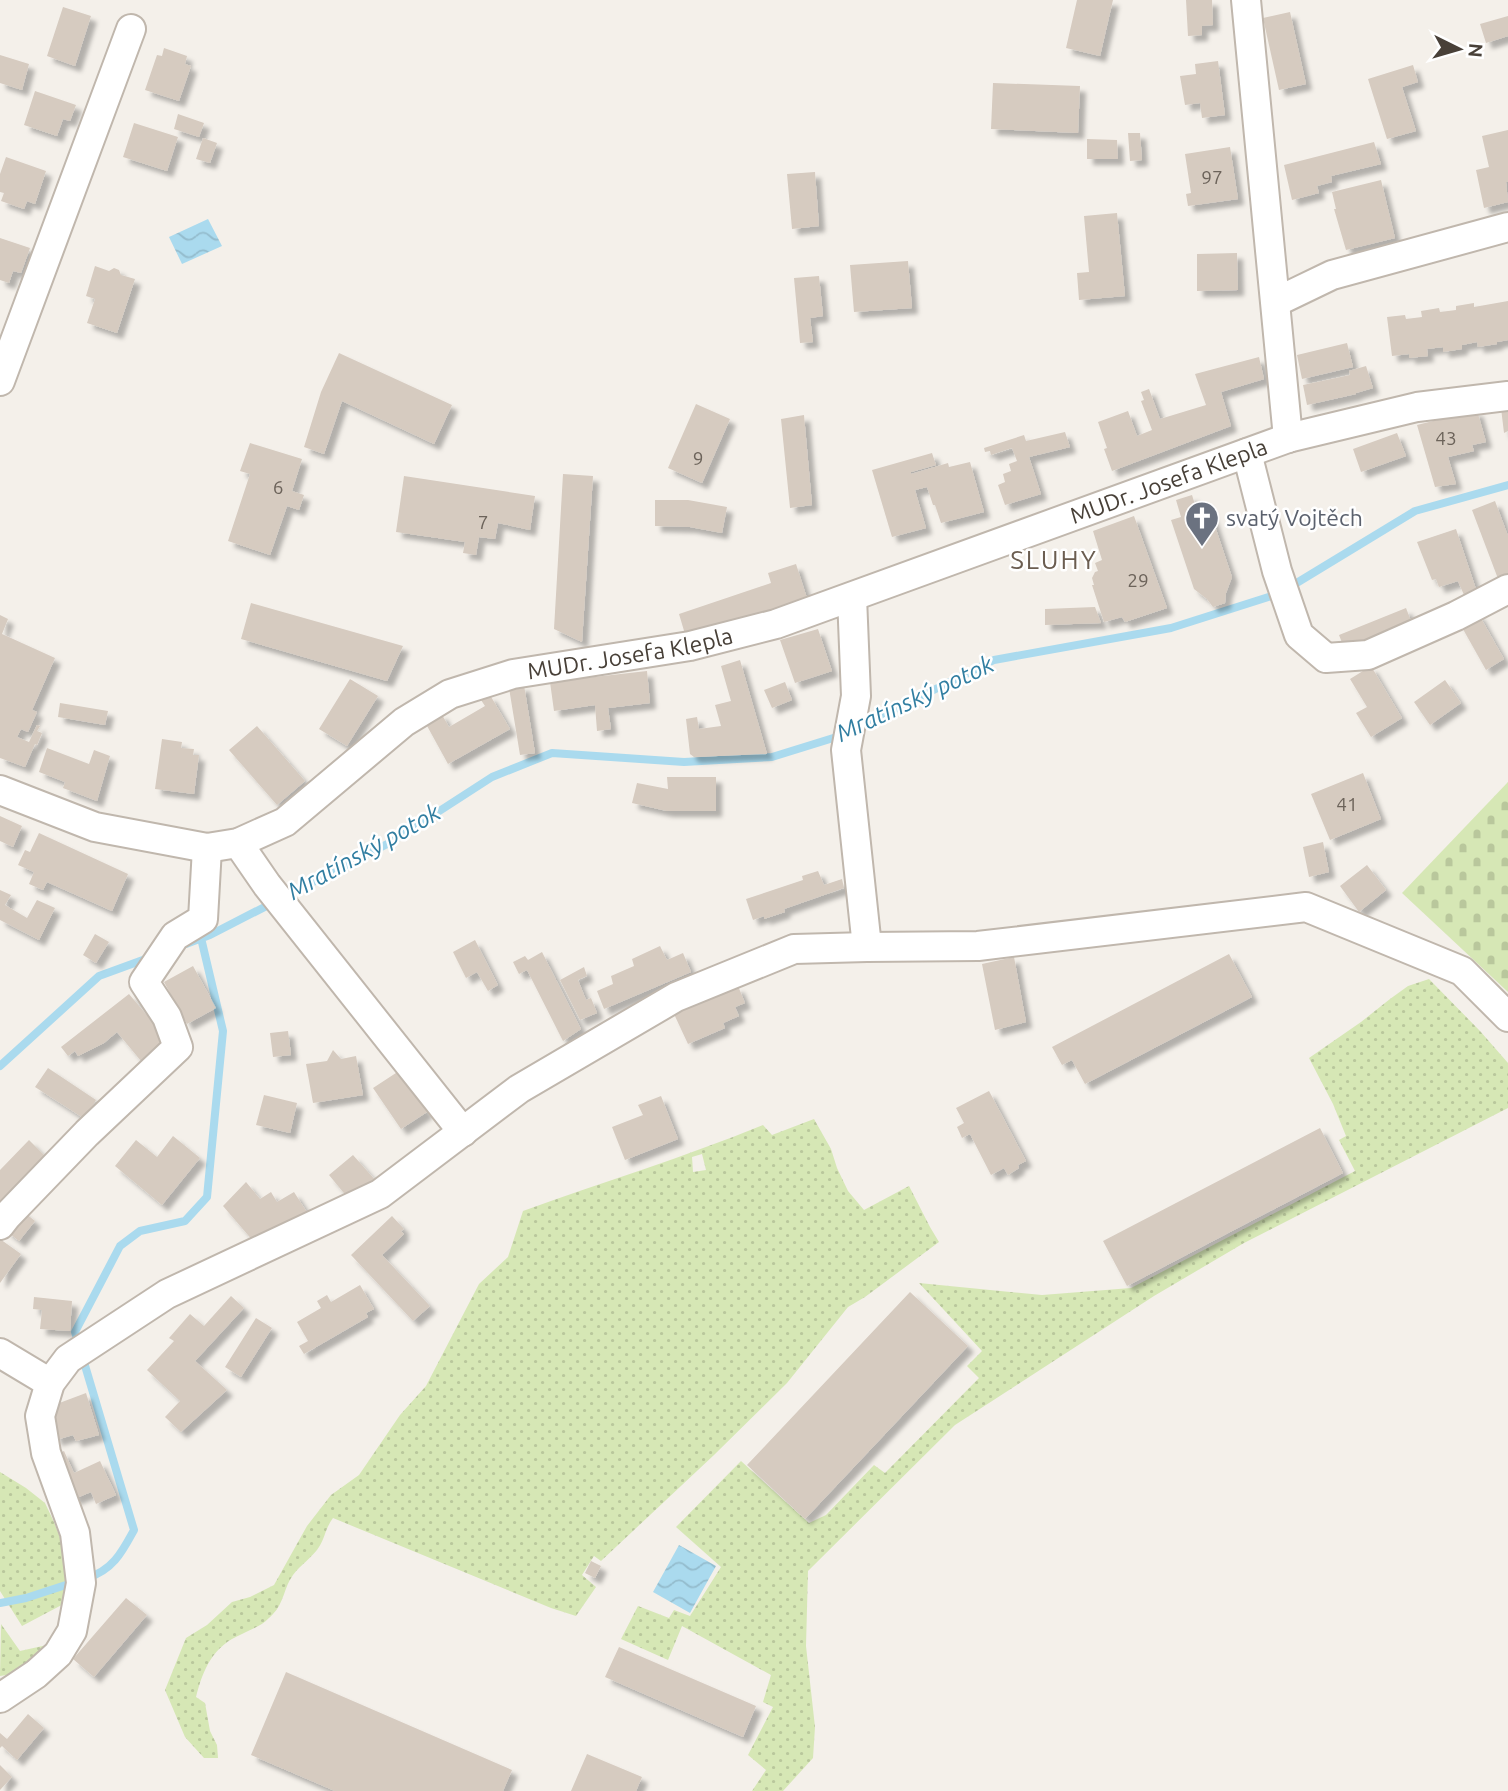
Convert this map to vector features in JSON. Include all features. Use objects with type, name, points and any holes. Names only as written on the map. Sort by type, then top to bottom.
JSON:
[{"type":"street","points":[[1246,0],[1288,438]]},
{"type":"street","points":[[0,380],[131,29]]},
{"type":"street","points":[[1276,302],[1332,275],[1508,227]]},
{"type":"street","name":"MUDr. Josefa Klepla","points":[[0,790],[95,827],[207,848],[238,842],[285,822],[404,722],[450,694],[513,674],[690,646],[776,625],[1288,438],[1418,407],[1508,396]]},
{"type":"street","points":[[1247,453],[1277,571],[1299,635],[1325,658],[1368,655],[1456,616],[1508,589]]},
{"type":"street","points":[[852,597],[856,696],[846,750],[867,947]]},
{"type":"street","points":[[238,842],[267,885],[463,1132]]},
{"type":"street","points":[[0,1225],[86,1133],[178,1047],[167,1017],[144,982],[175,936],[202,919],[207,848]]},
{"type":"street","points":[[0,1698],[36,1674],[58,1654],[72,1631],[81,1583],[75,1533],[46,1453],[40,1416],[50,1384],[68,1359],[167,1294],[380,1194],[519,1089],[676,997],[794,949],[978,946],[1306,907],[1462,971],[1508,1017]]},
{"type":"street","points":[[0,1353],[50,1384]]},
{"type":"green space","points":[[1508,782],[1508,992],[1402,893]]},
{"type":"green space","points":[[1429,979],[1508,1063],[1508,1108],[1244,1243],[1154,1296],[955,1425],[808,1571],[806,1646],[815,1727],[813,1758],[783,1791],[752,1791],[766,1770],[748,1755],[773,1707],[763,1702],[771,1675],[682,1626],[668,1660],[621,1639],[638,1606],[669,1618],[674,1610],[690,1616],[721,1567],[676,1527],[741,1461],[809,1523],[826,1515],[874,1465],[885,1473],[979,1378],[967,1366],[982,1351],[919,1283],[1042,1295],[1131,1288],[1355,1171],[1339,1140],[1346,1136],[1333,1104],[1309,1058],[1408,986]]},
{"type":"green space","points":[[814,1119],[831,1149],[848,1191],[864,1210],[909,1186],[939,1242],[848,1307],[787,1383],[714,1455],[601,1561],[594,1556],[582,1575],[596,1587],[576,1616],[333,1518],[319,1547],[290,1580],[280,1605],[273,1614],[262,1624],[224,1645],[206,1668],[196,1697],[205,1703],[218,1758],[204,1758],[185,1737],[165,1690],[186,1638],[207,1625],[232,1602],[250,1597],[274,1585],[307,1526],[331,1495],[359,1475],[400,1415],[426,1386],[479,1284],[508,1257],[523,1211],[763,1125],[772,1135]],"holes":[[[702,1154],[706,1170],[693,1172],[692,1157]]]},
{"type":"green space","points":[[0,1472],[45,1503],[71,1566],[73,1599],[22,1626],[0,1591]]},
{"type":"green space","points":[[1,1624],[20,1651],[56,1643],[18,1673],[0,1676]]},
{"type":"water","points":[[208,219],[222,246],[182,264],[169,237]]},
{"type":"water","points":[[679,1545],[716,1566],[690,1613],[653,1592]]},
{"type":"building","points":[[1077,0],[1113,0],[1100,56],[1066,48]]},
{"type":"building","points":[[1186,0],[1212,0],[1213,25],[1202,26],[1202,35],[1188,36]]},
{"type":"building","points":[[63,7],[91,16],[75,66],[47,56]]},
{"type":"building","points":[[1290,12],[1306,84],[1279,90],[1263,18]]},
{"type":"building","points":[[1508,16],[1508,36],[1486,43],[1480,24]]},
{"type":"building","points":[[164,48],[187,56],[185,64],[191,66],[179,101],[145,90],[157,55],[162,56]]},
{"type":"building","points":[[0,55],[29,64],[22,90],[0,83]]},
{"type":"building","points":[[1218,61],[1225,115],[1202,118],[1200,103],[1185,105],[1180,76],[1196,74],[1195,64]]},
{"type":"building","points":[[1413,65],[1418,82],[1402,87],[1416,131],[1387,139],[1368,79]]},
{"type":"building","points":[[993,83],[1080,86],[1078,133],[991,129]]},
{"type":"building","points":[[35,91],[76,105],[70,121],[63,119],[57,136],[24,125]]},
{"type":"building","points":[[178,114],[204,123],[199,137],[174,129]]},
{"type":"building","points":[[134,123],[178,137],[167,171],[123,157]]},
{"type":"building","points":[[1508,130],[1508,202],[1484,208],[1476,170],[1489,167],[1482,136]]},
{"type":"building","points":[[1128,133],[1140,133],[1142,160],[1130,161]]},
{"type":"building","points":[[203,138],[217,143],[210,163],[196,159]]},
{"type":"building","points":[[1087,139],[1117,140],[1118,159],[1087,159]]},
{"type":"building","points":[[1374,142],[1381,164],[1331,176],[1332,182],[1317,186],[1319,193],[1292,200],[1284,165]]},
{"type":"building","points":[[1230,147],[1238,199],[1188,206],[1186,194],[1191,193],[1185,154]]},
{"type":"building","points":[[6,157],[46,171],[35,204],[27,201],[24,209],[1,201],[4,193],[0,192],[0,174]]},
{"type":"building","points":[[815,172],[819,226],[792,229],[787,174]]},
{"type":"building","points":[[1381,180],[1395,238],[1346,250],[1332,192]]},
{"type":"building","points":[[1117,213],[1125,296],[1079,300],[1077,273],[1089,272],[1084,216]]},
{"type":"building","points":[[0,238],[30,248],[21,273],[13,271],[9,283],[0,280]]},
{"type":"building","points":[[1237,253],[1238,290],[1197,291],[1197,254]]},
{"type":"building","points":[[908,261],[912,308],[854,312],[850,265]]},
{"type":"building","points":[[95,266],[109,271],[114,268],[119,270],[121,275],[135,279],[117,333],[87,323],[95,299],[86,296]]},
{"type":"building","points":[[819,276],[823,316],[810,318],[813,342],[800,343],[794,278]]},
{"type":"building","points":[[1508,301],[1508,340],[1478,347],[1477,342],[1462,345],[1462,349],[1443,352],[1443,347],[1427,349],[1428,356],[1392,356],[1387,317],[1422,317],[1421,311],[1439,308],[1440,312],[1456,310],[1456,306],[1474,303],[1474,307]]},
{"type":"building","points":[[1347,343],[1353,367],[1302,379],[1297,355]]},
{"type":"building","points":[[339,353],[452,405],[434,444],[342,401],[324,454],[304,447],[321,392]]},
{"type":"building","points":[[1259,357],[1264,379],[1221,392],[1231,426],[1112,471],[1098,422],[1128,411],[1137,436],[1152,430],[1141,401],[1144,400],[1141,392],[1149,389],[1160,419],[1206,405],[1195,374]]},
{"type":"building","points":[[1366,366],[1373,388],[1307,405],[1303,385],[1350,375],[1349,371]]},
{"type":"building","points":[[696,404],[730,419],[702,483],[668,468]]},
{"type":"building","points":[[1501,408],[1508,408],[1508,431],[1504,433]]},
{"type":"building","points":[[1477,410],[1486,442],[1472,445],[1474,451],[1448,457],[1456,484],[1435,487],[1417,425]]},
{"type":"building","points":[[804,415],[812,505],[790,508],[781,419]]},
{"type":"building","points":[[1065,432],[1070,447],[1029,457],[1041,494],[1005,505],[998,485],[1005,482],[1003,474],[1011,471],[1009,464],[1017,461],[1012,448],[991,455],[990,451],[985,452],[984,448],[1024,435],[1026,441]]},
{"type":"building","points":[[1397,433],[1406,456],[1361,472],[1353,449]]},
{"type":"building","points":[[250,443],[302,459],[292,491],[304,495],[299,510],[287,506],[270,555],[228,541],[250,474],[240,471]]},
{"type":"building","points":[[932,453],[936,465],[911,474],[948,463],[949,467],[970,462],[984,512],[941,523],[927,487],[915,490],[926,528],[892,537],[872,470]]},
{"type":"building","points":[[563,474],[593,476],[582,642],[554,629]]},
{"type":"building","points":[[404,476],[535,496],[530,530],[498,523],[495,539],[479,537],[476,555],[463,553],[465,542],[396,532]]},
{"type":"building","name":"svatý Vojtěch","points":[[1192,495],[1197,511],[1209,508],[1232,577],[1225,603],[1213,607],[1194,589],[1171,520],[1181,517],[1176,500]]},
{"type":"building","points":[[655,500],[688,500],[727,507],[722,533],[690,527],[655,526]]},
{"type":"building","points":[[1495,501],[1508,536],[1508,579],[1500,584],[1472,510]]},
{"type":"building","points":[[1134,516],[1167,608],[1125,622],[1122,617],[1104,622],[1092,585],[1092,578],[1098,571],[1095,563],[1102,560],[1093,531]]},
{"type":"building","points":[[1456,529],[1478,595],[1467,602],[1458,581],[1439,587],[1436,579],[1432,580],[1417,542]]},
{"type":"building","points":[[796,564],[807,598],[704,632],[685,634],[679,614],[771,583],[768,573]]},
{"type":"building","points":[[251,603],[403,646],[387,681],[241,639]]},
{"type":"building","points":[[1095,607],[1101,623],[1045,625],[1045,609]]},
{"type":"building","points":[[1406,608],[1413,626],[1346,653],[1339,635]]},
{"type":"building","points":[[1478,613],[1504,659],[1486,670],[1459,622]]},
{"type":"building","points":[[0,615],[8,619],[2,634],[55,658],[32,710],[37,712],[28,732],[21,729],[17,737],[29,742],[37,725],[40,726],[37,731],[42,733],[25,767],[0,758]]},
{"type":"building","points":[[818,629],[832,671],[795,683],[780,640]]},
{"type":"building","points":[[740,660],[767,754],[694,757],[690,754],[686,719],[697,717],[699,729],[721,726],[715,705],[731,701],[721,666]]},
{"type":"building","points":[[1371,666],[1402,718],[1371,737],[1356,713],[1367,707],[1350,679]]},
{"type":"building","points":[[647,671],[650,703],[608,708],[611,729],[597,731],[595,705],[554,711],[550,682]]},
{"type":"building","points":[[350,679],[378,696],[347,746],[319,729]]},
{"type":"building","points":[[1445,680],[1461,703],[1430,725],[1414,702]]},
{"type":"building","points":[[785,682],[792,700],[772,708],[764,690]]},
{"type":"building","points":[[524,685],[535,753],[520,755],[509,688]]},
{"type":"building","points":[[490,695],[510,729],[448,764],[426,724],[441,713],[449,727],[485,706],[481,700]]},
{"type":"building","points":[[60,703],[108,711],[105,725],[58,717]]},
{"type":"building","points":[[257,726],[305,781],[277,805],[229,750]]},
{"type":"building","points":[[162,739],[182,742],[181,748],[194,749],[193,755],[199,755],[194,794],[155,789]]},
{"type":"building","points":[[47,748],[89,764],[94,750],[110,756],[97,801],[63,788],[65,782],[39,772]]},
{"type":"building","points":[[1363,773],[1381,819],[1330,840],[1311,794]]},
{"type":"building","points":[[667,777],[716,777],[716,811],[667,811],[632,803],[637,783],[668,789]]},
{"type":"building","points":[[0,816],[22,826],[13,847],[0,841]]},
{"type":"building","points":[[39,833],[128,874],[112,911],[47,882],[43,890],[29,884],[34,872],[18,865],[25,850],[30,852]]},
{"type":"building","points":[[1323,842],[1329,872],[1309,877],[1303,847]]},
{"type":"building","points":[[1367,865],[1386,890],[1359,912],[1340,886]]},
{"type":"building","points":[[818,871],[824,885],[842,879],[844,888],[784,909],[785,912],[753,920],[746,899],[803,880],[802,876]]},
{"type":"building","points":[[0,890],[11,895],[5,905],[27,918],[37,900],[55,908],[39,940],[0,920]]},
{"type":"building","points":[[95,934],[109,942],[96,963],[83,955]]},
{"type":"building","points":[[475,940],[498,985],[488,991],[477,972],[466,978],[453,952]]},
{"type":"building","points":[[660,946],[667,960],[683,953],[691,972],[604,1009],[597,991],[613,984],[611,976],[634,966],[632,959]]},
{"type":"building","points":[[542,952],[581,1029],[563,1041],[527,970],[519,974],[513,962],[525,956],[528,960]]},
{"type":"building","points":[[1229,954],[1252,997],[1085,1084],[1072,1060],[1062,1065],[1052,1047]]},
{"type":"building","points":[[1014,957],[1026,1022],[995,1030],[982,964]]},
{"type":"building","points":[[193,966],[216,1008],[187,1024],[164,982]]},
{"type":"building","points":[[584,967],[587,976],[578,980],[586,1000],[591,998],[597,1013],[580,1020],[560,980]]},
{"type":"building","points":[[738,986],[745,1003],[735,1007],[739,1016],[723,1023],[725,1028],[688,1044],[674,1014]]},
{"type":"building","points":[[129,994],[166,1038],[146,1067],[117,1032],[104,1043],[78,1056],[75,1051],[68,1056],[61,1047]]},
{"type":"building","points":[[288,1031],[291,1055],[273,1057],[270,1033]]},
{"type":"building","points":[[333,1050],[341,1059],[356,1056],[363,1095],[313,1103],[306,1064],[327,1061]]},
{"type":"building","points":[[48,1068],[96,1100],[85,1119],[35,1087]]},
{"type":"building","points":[[399,1071],[427,1112],[401,1129],[373,1088]]},
{"type":"building","points":[[989,1091],[1026,1161],[1008,1175],[1004,1168],[991,1175],[970,1134],[962,1138],[957,1127],[964,1123],[956,1108]]},
{"type":"building","points":[[264,1095],[297,1103],[290,1133],[256,1125]]},
{"type":"building","points":[[661,1096],[678,1139],[625,1160],[612,1127],[643,1115],[638,1105]]},
{"type":"building","points":[[1320,1128],[1343,1173],[1127,1286],[1103,1241]]},
{"type":"building","points":[[173,1136],[200,1158],[162,1205],[115,1166],[136,1140],[157,1157]]},
{"type":"building","points":[[29,1140],[45,1156],[0,1205],[0,1170]]},
{"type":"building","points":[[353,1155],[376,1181],[348,1198],[329,1175]]},
{"type":"building","points":[[246,1182],[260,1199],[271,1192],[277,1202],[294,1192],[310,1217],[254,1242],[223,1206]]},
{"type":"building","points":[[20,1209],[35,1221],[19,1241],[5,1230]]},
{"type":"building","points":[[392,1216],[404,1229],[401,1231],[404,1234],[382,1255],[430,1306],[413,1321],[351,1255]]},
{"type":"building","points":[[0,1239],[21,1254],[0,1283]]},
{"type":"building","points":[[360,1285],[374,1309],[366,1313],[368,1317],[304,1354],[299,1346],[308,1341],[297,1322],[321,1308],[317,1301],[327,1295],[331,1302]]},
{"type":"building","points":[[910,1292],[968,1346],[805,1519],[747,1465]]},
{"type":"building","points":[[231,1296],[244,1308],[195,1361],[227,1390],[181,1432],[165,1417],[180,1401],[147,1370],[174,1341],[169,1338],[190,1314],[204,1326]]},
{"type":"building","points":[[34,1297],[72,1301],[70,1331],[40,1329],[42,1310],[33,1309]]},
{"type":"building","points":[[256,1318],[272,1328],[241,1377],[225,1367]]},
{"type":"building","points":[[86,1393],[99,1435],[76,1441],[73,1435],[56,1440],[46,1408]]},
{"type":"building","points":[[64,1451],[74,1473],[100,1461],[116,1495],[96,1504],[91,1492],[74,1499],[54,1456]]},
{"type":"building","points":[[591,1561],[601,1566],[595,1578],[585,1573]]},
{"type":"building","points":[[126,1598],[147,1615],[94,1677],[73,1659]]},
{"type":"building","points":[[619,1647],[756,1706],[743,1737],[605,1677]]},
{"type":"building","points":[[286,1672],[512,1770],[503,1791],[335,1791],[251,1755]]},
{"type":"building","points":[[28,1714],[44,1728],[17,1760],[2,1746],[0,1748],[0,1733],[7,1739]]},
{"type":"building","points":[[587,1754],[642,1777],[636,1791],[571,1791]]},
{"type":"building","points":[[0,1765],[12,1777],[0,1790]]},
{"type":"waterway","name":"Mratínský potok","points":[[1290,587],[1415,511],[1508,485]]},
{"type":"waterway","name":"Mratínský potok","points":[[857,728],[994,660],[1171,628],[1278,594]]},
{"type":"waterway","name":"Mratínský potok","points":[[186,944],[210,935],[393,841],[492,777],[552,753],[684,762],[772,757],[843,735]]},
{"type":"waterway","points":[[87,1578],[110,1565],[121,1553],[134,1530],[75,1332],[120,1246],[140,1231],[185,1221],[207,1197],[223,1031],[201,938]]},
{"type":"waterway","name":"Mratínský potok","points":[[0,1066],[99,976],[151,957]]},
{"type":"waterway","points":[[0,1603],[26,1598],[75,1582]]},
{"type":"place","name":"svatý Vojtěch","points":[[1202,548]]},
{"type":"district","name":"SLUHY","points":[[1054,560]]}]
